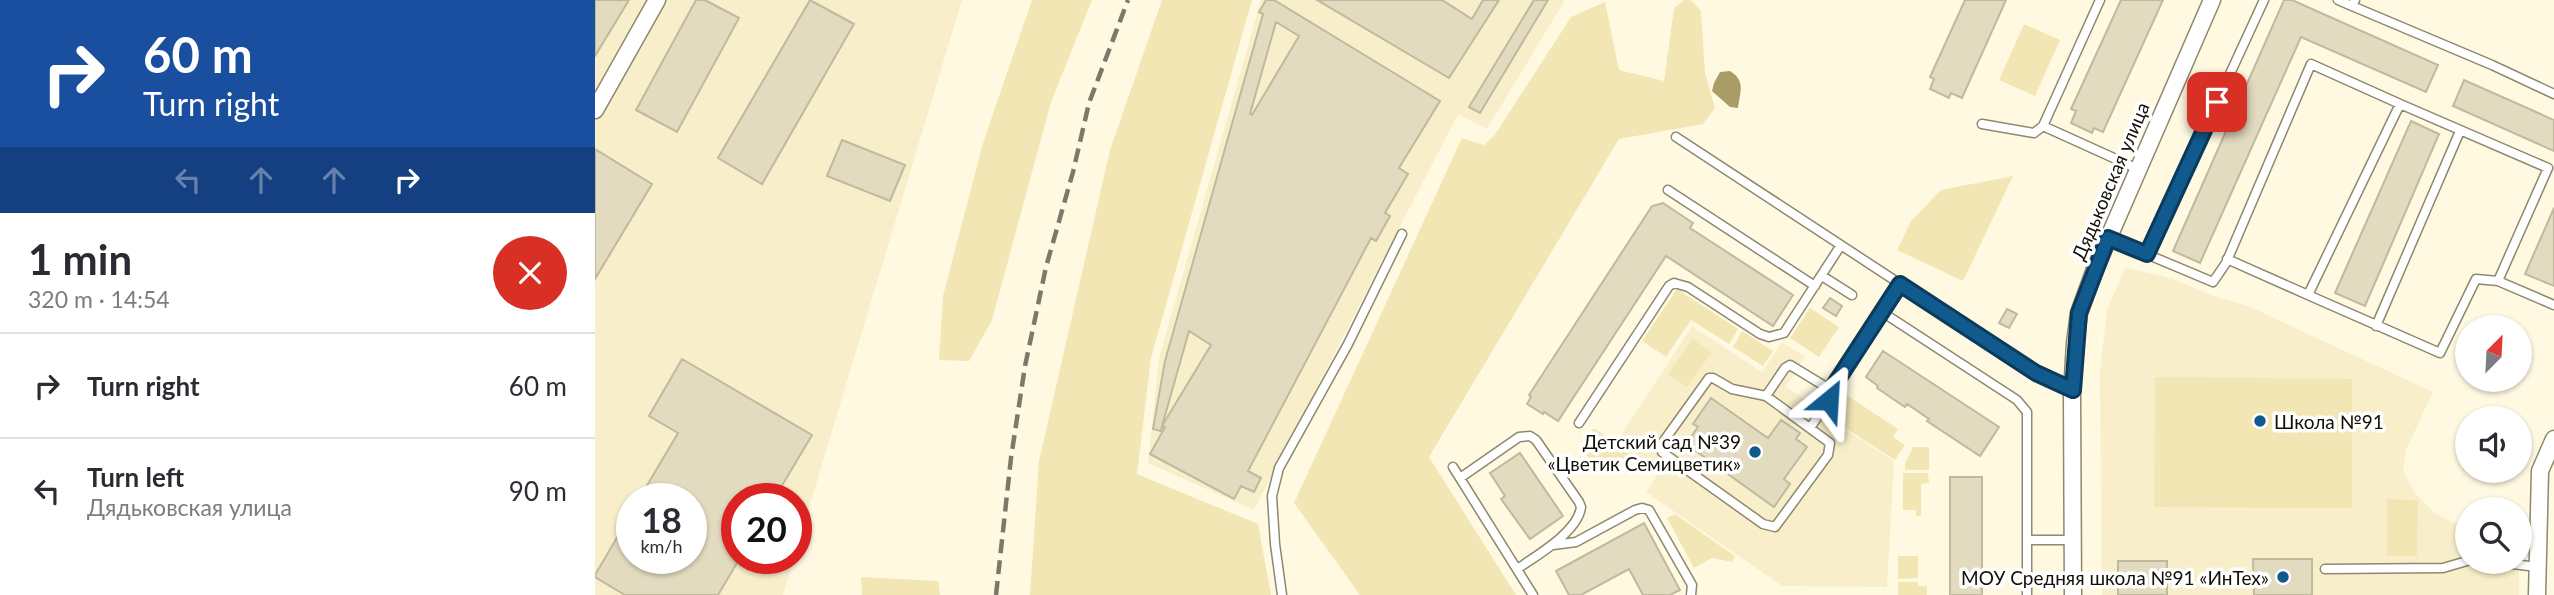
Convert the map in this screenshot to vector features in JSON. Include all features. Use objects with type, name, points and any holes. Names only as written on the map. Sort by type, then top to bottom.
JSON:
[{"type":"street","points":[[595,110],[657,0]]},
{"type":"street","name":"Дядьковская улица","points":[[2073,595],[2073,390],[2079,313],[2108,238],[2212,0]]},
{"type":"street","points":[[2537,595],[2540,471],[2554,439]]},
{"type":"lane","points":[[1982,124],[2034,133],[2043,126],[2100,0]]},
{"type":"lane","points":[[2147,254],[2264,0]]},
{"type":"lane","points":[[2338,0],[2354,3],[2554,94]]},
{"type":"lane","points":[[2108,238],[2213,282],[2227,259],[2311,64],[2548,168],[2498,281]]},
{"type":"lane","points":[[2308,295],[2400,104]]},
{"type":"lane","points":[[2043,126],[2138,169]]},
{"type":"lane","points":[[2376,326],[2461,131]]},
{"type":"lane","points":[[1676,137],[2036,373],[2073,390]]},
{"type":"lane","points":[[1668,190],[1815,286]]},
{"type":"lane","points":[[1282,595],[1272,496],[1279,468],[1348,344],[1402,234]]},
{"type":"lane","points":[[1579,423],[1665,291],[1674,283],[1688,287],[1760,334],[1769,337],[1784,333],[1841,246]]},
{"type":"lane","points":[[2227,259],[2440,353],[2476,279],[2498,281],[2554,304]]},
{"type":"lane","points":[[1822,276],[1852,295]]},
{"type":"lane","points":[[1810,428],[1829,400],[1831,390],[1900,284]]},
{"type":"lane","points":[[1882,312],[2023,406],[2027,412],[2028,595]]},
{"type":"lane","points":[[1766,396],[1785,368],[1790,365],[1831,390]]},
{"type":"lane","points":[[1709,378],[1732,389],[1766,396],[1810,428],[1830,443],[1830,450],[1787,514],[1775,527],[1763,524],[1662,452],[1663,442],[1709,378]]},
{"type":"lane","points":[[1460,478],[1524,435],[1536,440],[1581,507],[1577,519],[1553,545],[1517,569]]},
{"type":"lane","points":[[1453,467],[1533,595]]},
{"type":"lane","points":[[1553,545],[1576,542],[1635,510],[1649,510],[1692,585],[1691,595]]},
{"type":"lane","points":[[2028,540],[2072,540]]},
{"type":"lane","points":[[2325,569],[2443,568],[2455,564]]},
{"type":"lane","points":[[2532,566],[2537,566]]},
{"type":"shaded area","points":[[595,0],[962,0],[812,498],[812,483],[721,483],[721,574],[789,574],[783,595],[595,595]]},
{"type":"shaded area","points":[[1032,0],[1092,0],[1051,102],[992,320],[969,361],[939,360],[943,296],[983,143]]},
{"type":"shaded area","points":[[1162,0],[1252,0],[1151,358],[1137,474],[1258,524],[1271,595],[1030,595],[1039,461],[1110,150]]},
{"type":"shaded area","points":[[1261,0],[1565,0],[1487,129],[1458,114],[1254,510],[1148,463],[1159,358]]},
{"type":"shaded area","points":[[1684,0],[1691,0],[1701,11],[1705,73],[1715,108],[1703,124],[1619,139],[1429,457],[1516,595],[1360,595],[1294,503],[1462,138],[1484,145],[1494,136],[1571,17],[1605,2],[1619,70],[1664,81],[1674,8]]},
{"type":"shaded area","points":[[2024,24],[2060,40],[2035,96],[1999,80]]},
{"type":"shaded area","points":[[1730,71],[1740,83],[1738,108],[1730,107],[1712,91],[1720,72]]},
{"type":"shaded area","points":[[2013,176],[1963,281],[1897,250],[1911,221],[1941,190]]},
{"type":"shaded area","name":"Школа №91","points":[[2125,268],[2171,278],[2213,296],[2248,306],[2433,392],[2406,450],[2403,471],[2416,494],[2436,514],[2455,523],[2455,574],[2519,574],[2519,595],[2102,595],[2100,372],[2107,310]]},
{"type":"shaded area","points":[[1677,289],[1738,329],[1729,344],[1691,320],[1666,357],[1642,341]]},
{"type":"shaded area","points":[[1810,308],[1839,327],[1819,357],[1790,338]]},
{"type":"shaded area","name":"Детский сад №39 «Цветик Семицветик»","points":[[1692,326],[1762,372],[1782,342],[1805,357],[1786,387],[1894,461],[1887,587],[1782,586],[1646,492],[1659,472],[1616,443]]},
{"type":"shaded area","points":[[1742,331],[1773,351],[1763,366],[1733,347]]},
{"type":"shaded area","points":[[1692,339],[1712,352],[1687,387],[1668,374]]},
{"type":"shaded area","points":[[2155,377],[2352,379],[2352,508],[2154,507]]},
{"type":"shaded area","points":[[1848,396],[1898,429],[1893,437],[1905,445],[1895,460],[1833,420]]},
{"type":"shaded area","points":[[1594,428],[1630,454],[1600,475],[1581,447]]},
{"type":"shaded area","points":[[1913,447],[1929,447],[1929,470],[1905,470]]},
{"type":"shaded area","points":[[1903,473],[1928,473],[1929,483],[1921,484],[1921,516],[1916,516],[1916,510],[1903,510]]},
{"type":"shaded area","points":[[2387,499],[2418,500],[2417,556],[2387,556]]},
{"type":"shaded area","points":[[1675,514],[1735,556],[1732,562],[1712,558],[1694,568],[1667,518]]},
{"type":"shaded area","points":[[1898,556],[1918,556],[1918,578],[1898,579]]},
{"type":"shaded area","points":[[861,577],[938,581],[940,595],[862,595]]},
{"type":"shaded area","points":[[1898,582],[1918,582],[1918,586],[1927,586],[1927,595],[1898,595]]},
{"type":"building","points":[[595,0],[629,0],[595,56]]},
{"type":"building","points":[[696,0],[705,0],[739,18],[677,132],[636,110]]},
{"type":"building","points":[[810,0],[854,24],[762,184],[718,158]]},
{"type":"building","points":[[1266,0],[1274,0],[1440,101],[1399,168],[1408,174],[1385,213],[1390,216],[1376,241],[1371,238],[1248,471],[1261,478],[1254,492],[1241,486],[1234,499],[1150,454],[1165,427],[1162,426],[1161,431],[1153,429],[1165,361],[1263,14],[1259,12]],"holes":[[[1276,22],[1299,36],[1252,115],[1250,114]],[[1189,331],[1211,345],[1162,426]]]},
{"type":"building","points":[[1317,0],[1442,0],[1472,19],[1483,0],[1499,0],[1449,78]]},
{"type":"building","points":[[1534,0],[1548,0],[1480,113],[1469,107]]},
{"type":"building","points":[[1965,0],[2006,0],[1962,98],[1951,93],[1949,98],[1930,89],[1934,79],[1930,77]]},
{"type":"building","points":[[2121,0],[2163,0],[2103,132],[2094,128],[2092,133],[2071,123],[2076,111],[2071,109]]},
{"type":"building","points":[[2284,0],[2292,0],[2438,65],[2426,92],[2301,37],[2200,263],[2173,251]]},
{"type":"building","points":[[2464,80],[2554,120],[2554,151],[2453,106]]},
{"type":"building","points":[[2411,121],[2439,134],[2365,306],[2335,293]]},
{"type":"building","points":[[842,140],[905,165],[890,201],[827,176]]},
{"type":"building","points":[[595,149],[652,184],[595,279]]},
{"type":"building","points":[[1663,203],[1693,223],[1690,228],[1793,295],[1773,326],[1666,256],[1558,421],[1544,412],[1543,414],[1527,404],[1531,397],[1529,395],[1652,206]]},
{"type":"building","points":[[2554,208],[2554,286],[2525,274]]},
{"type":"building","points":[[1830,298],[1842,306],[1836,316],[1823,308]]},
{"type":"building","points":[[2007,309],[2017,314],[2009,328],[1999,323]]},
{"type":"building","points":[[1883,351],[1999,427],[1980,456],[1927,421],[1929,419],[1907,404],[1905,407],[1877,388],[1878,386],[1866,377]]},
{"type":"building","points":[[682,359],[812,435],[784,483],[721,483],[721,574],[730,574],[718,595],[625,595],[595,577],[616,539],[616,574],[707,574],[707,483],[648,483],[678,433],[649,416]]},
{"type":"building","points":[[1711,398],[1768,438],[1781,420],[1800,433],[1796,439],[1807,447],[1784,479],[1790,484],[1774,507],[1686,444],[1698,427],[1693,424]]},
{"type":"building","points":[[1520,453],[1563,516],[1530,539],[1501,499],[1505,496],[1490,473]]},
{"type":"building","points":[[1950,477],[1982,477],[1982,595],[1950,595]]},
{"type":"building","points":[[1644,523],[1680,590],[1670,595],[1643,595],[1629,569],[1581,595],[1569,595],[1556,571]]},
{"type":"building","name":"МОУ Средняя школа №91 «ИнТех»","points":[[2253,559],[2312,559],[2312,595],[2254,595]]},
{"type":"building","name":"МОУ Средняя школа №91 «ИнТех»","points":[[2118,561],[2167,561],[2167,595],[2118,595]]},
{"type":"railway","points":[[996,595],[1011,458],[1025,366],[1046,267],[1089,103],[1128,0]]},
{"type":"place","name":"Школа №91","points":[[2260,421]]},
{"type":"place","name":"Детский сад №39 «Цветик Семицветик»","points":[[1755,452]]},
{"type":"place","name":"МОУ Средняя школа №91 «ИнТех»","points":[[2283,577]]},
{"type":"route","points":[[1829,400],[1831,390],[1900,284],[2036,373],[2073,390],[2079,313],[2108,238],[2147,254],[2217,102]]}]
